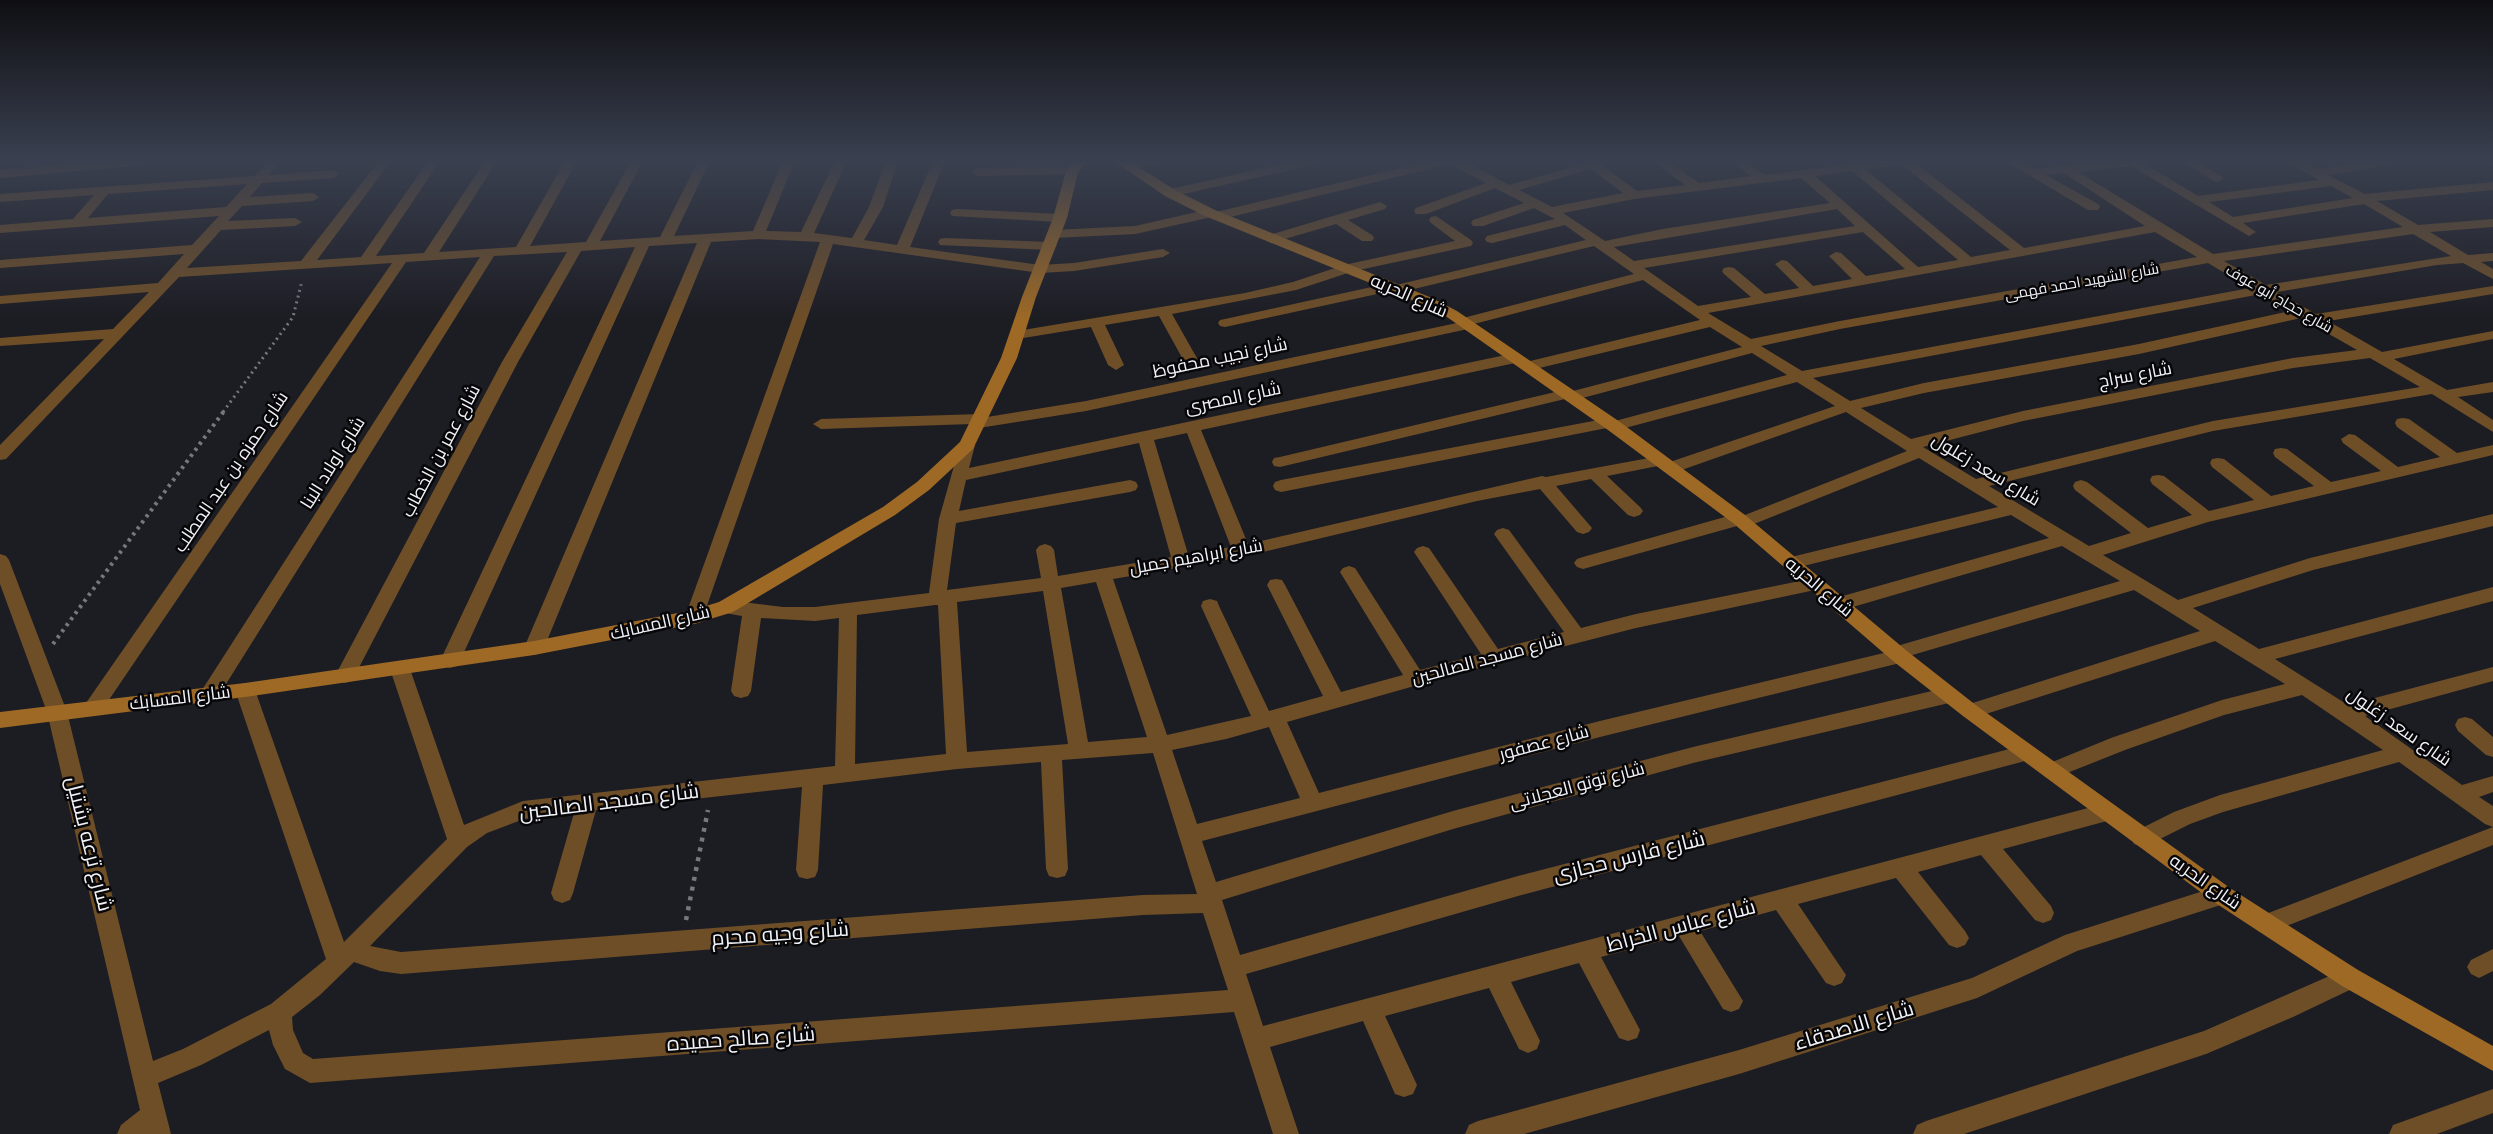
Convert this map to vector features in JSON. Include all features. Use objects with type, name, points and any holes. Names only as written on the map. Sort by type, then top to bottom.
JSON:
[{"type":"street","points":[[78,222],[85,214]]},
{"type":"street","points":[[0,229],[156,214]]},
{"type":"street","points":[[0,455],[119,333],[226,214]]},
{"type":"street","points":[[306,264],[344,214]]},
{"type":"street","points":[[366,260],[398,214]]},
{"type":"street","points":[[429,256],[456,214]]},
{"type":"street","points":[[521,250],[541,214]]},
{"type":"street","name":"شارع عمر بن الخطاب","points":[[345,676],[510,362],[603,214]]},
{"type":"street","points":[[665,240],[678,214]]},
{"type":"street","points":[[759,235],[768,214]]},
{"type":"street","points":[[806,236],[816,214]]},
{"type":"street","points":[[856,243],[872,214]]},
{"type":"street","points":[[903,249],[917,214]]},
{"type":"street","points":[[962,214],[1055,233]]},
{"type":"street","name":"شارع المسابك","points":[[0,720],[450,662],[694,617],[726,607],[889,511],[923,486],[967,445],[1009,358],[1061,214]]},
{"type":"street","points":[[945,242],[1055,233],[1135,230],[1219,214]]},
{"type":"street","points":[[1271,239],[1354,214]]},
{"type":"street","points":[[1478,223],[1504,214]]},
{"type":"street","name":"شارع سعد زغلول","points":[[1557,214],[1712,322],[1849,406],[1914,449],[2176,607],[2346,713],[2493,818]]},
{"type":"street","points":[[1225,323],[1600,243],[1787,214]]},
{"type":"street","points":[[1850,214],[1916,272]]},
{"type":"street","points":[[1916,214],[1970,263]]},
{"type":"street","points":[[1972,214],[2022,253]]},
{"type":"street","name":"شارع حجاج أبو عوف","points":[[2135,214],[2261,290],[2439,392],[2493,427]]},
{"type":"street","points":[[2218,214],[2249,232]]},
{"type":"street","points":[[2230,221],[2273,214]]},
{"type":"street","points":[[2391,214],[2493,275]]},
{"type":"street","name":"شارع الحريه","points":[[1214,215],[1440,307],[1466,324],[1611,425],[1741,521],[1898,655],[2025,753],[2142,838],[2222,895],[2350,978],[2493,1059]]},
{"type":"street","points":[[1338,219],[1367,238]]},
{"type":"street","points":[[1017,335],[1164,312],[1296,286],[1346,269],[1466,243],[1436,220]]},
{"type":"street","points":[[1491,239],[1568,220]]},
{"type":"street","points":[[215,226],[295,222]]},
{"type":"street","name":"شارع الشهيد احمد فهمى","points":[[1280,462],[1569,395],[1840,325],[2210,259],[2417,229],[2493,223]]},
{"type":"street","name":"شارع نجيب محفوظ","points":[[821,424],[980,421],[1086,406],[1466,324],[1637,271],[1865,228]]},
{"type":"street","points":[[1695,311],[1760,297],[1970,263],[2157,228]]},
{"type":"street","points":[[174,273],[759,235],[806,236],[1040,269],[1163,254]]},
{"type":"street","points":[[534,648],[706,237]]},
{"type":"street","points":[[694,617],[828,239]]},
{"type":"street","points":[[450,662],[645,241]]},
{"type":"street","points":[[0,264],[194,249]]},
{"type":"street","name":"شارع اولاد البنا","points":[[209,694],[490,252]]},
{"type":"street","points":[[1836,256],[1863,281]]},
{"type":"street","points":[[1281,486],[1611,425],[1801,376],[2261,290],[2437,261],[2493,257]]},
{"type":"street","name":"شارع حمزه بن عبد المطلب","points":[[93,708],[402,258]]},
{"type":"street","points":[[1782,264],[1809,290]]},
{"type":"street","points":[[1729,271],[1760,297]]},
{"type":"street","points":[[0,300],[162,287]]},
{"type":"street","name":"شارع ابراهيم جميل","points":[[726,607],[752,612],[815,614],[1052,583],[1181,561],[1242,550],[1542,481],[1593,472],[1665,464],[1849,406],[1924,388],[2139,350],[2306,316],[2493,290]]},
{"type":"street","points":[[1164,312],[1190,360]]},
{"type":"street","name":"شارع المصرى","points":[[959,476],[1192,426],[1712,322]]},
{"type":"street","points":[[1097,323],[1116,365]]},
{"type":"street","points":[[0,342],[119,333]]},
{"type":"street","name":"شارع سراج","points":[[1583,563],[1741,521],[1914,449],[2023,416],[2293,363],[2375,355],[2493,335]]},
{"type":"street","points":[[1973,485],[2213,426],[2439,392],[2493,387]]},
{"type":"street","points":[[2403,423],[2454,459]]},
{"type":"street","points":[[1192,426],[1242,550]]},
{"type":"street","points":[[1145,436],[1181,561]]},
{"type":"street","points":[[2349,439],[2394,472]]},
{"type":"street","points":[[957,761],[942,598],[948,519],[967,445]]},
{"type":"street","points":[[2088,554],[2144,534],[2206,517],[2493,450]]},
{"type":"street","points":[[2281,453],[2327,488]]},
{"type":"street","points":[[2218,463],[2269,503]]},
{"type":"street","points":[[1593,472],[1634,511]]},
{"type":"street","points":[[2158,480],[2206,517]]},
{"type":"street","points":[[1542,481],[1583,528]]},
{"type":"street","points":[[948,519],[1130,486]]},
{"type":"street","points":[[2081,486],[2144,534]]},
{"type":"street","points":[[1791,563],[2013,509]]},
{"type":"street","points":[[2176,607],[2310,564],[2493,520]]},
{"type":"street","points":[[1503,534],[1577,636]]},
{"type":"street","points":[[1839,604],[2063,540]]},
{"type":"street","points":[[1045,550],[1079,749]]},
{"type":"street","points":[[1423,552],[1493,657]]},
{"type":"street","name":"شارع ترعه بشتيل","points":[[1,564],[40,661],[57,712],[156,1125]]},
{"type":"street","points":[[1349,572],[1414,678]]},
{"type":"street","points":[[1102,574],[1190,835],[1286,1134]]},
{"type":"street","name":"شارع مسجد الصالحين","points":[[145,1077],[192,1057],[279,1012],[312,987],[459,841],[479,827],[523,810],[957,761],[1160,744],[1226,731],[1414,678],[1636,621],[1815,584]]},
{"type":"street","name":"شارع عصفور","points":[[1190,835],[1898,655],[2137,584]]},
{"type":"street","points":[[1276,585],[1335,700]]},
{"type":"street","points":[[2257,657],[2493,594]]},
{"type":"street","points":[[1210,606],[1313,804]]},
{"type":"street","points":[[844,773],[848,610]]},
{"type":"street","points":[[741,691],[752,612]]},
{"type":"street","points":[[1970,711],[2217,633]]},
{"type":"street","points":[[400,669],[459,841]]},
{"type":"street","points":[[2346,713],[2493,674]]},
{"type":"street","points":[[2052,771],[2118,744],[2222,708],[2304,687]]},
{"type":"street","points":[[245,690],[344,956]]},
{"type":"street","name":"شارع توتو العجلاتى","points":[[1211,899],[1453,820],[1693,755],[1949,695]]},
{"type":"street","points":[[2465,725],[2493,749]]},
{"type":"street","points":[[1051,752],[1057,869]]},
{"type":"street","name":"شارع فارس حجازى","points":[[1233,967],[1518,886],[2025,753]]},
{"type":"street","points":[[2142,838],[2182,818],[2220,804],[2403,753]]},
{"type":"street","points":[[807,870],[813,777]]},
{"type":"street","points":[[2460,794],[2493,784]]},
{"type":"street","points":[[562,893],[587,803]]},
{"type":"street","name":"شارع عباس الخراط","points":[[1256,1039],[2107,812]]},
{"type":"street","points":[[2266,924],[2493,837]]},
{"type":"street","points":[[1986,845],[2043,913]]},
{"type":"street","points":[[1901,867],[1957,938]]},
{"type":"street","name":"شارع الاصدقاء","points":[[1478,1134],[1739,1062],[1859,1025],[1977,987],[2041,955],[2073,942],[2222,895]]},
{"type":"street","name":"شارع وجيه محرم","points":[[344,956],[401,963],[1211,899]]},
{"type":"street","points":[[1781,900],[1834,975]]},
{"type":"street","points":[[1684,925],[1731,1001]]},
{"type":"street","points":[[1585,951],[1628,1030]]},
{"type":"street","points":[[1495,975],[1528,1041]]},
{"type":"street","points":[[1926,1134],[2206,1042],[2350,978]]},
{"type":"street","name":"شارع صالح حميده","points":[[279,1012],[285,1046],[294,1061],[310,1071],[1244,1000]]},
{"type":"street","points":[[1370,1009],[1404,1085]]},
{"type":"street","points":[[2402,1134],[2493,1101]]},
{"type":"street","points":[[130,1134],[156,1125]]},
{"type":"path","points":[[40,661],[293,317],[306,264]]},
{"type":"path","points":[[681,942],[713,789]]}]
